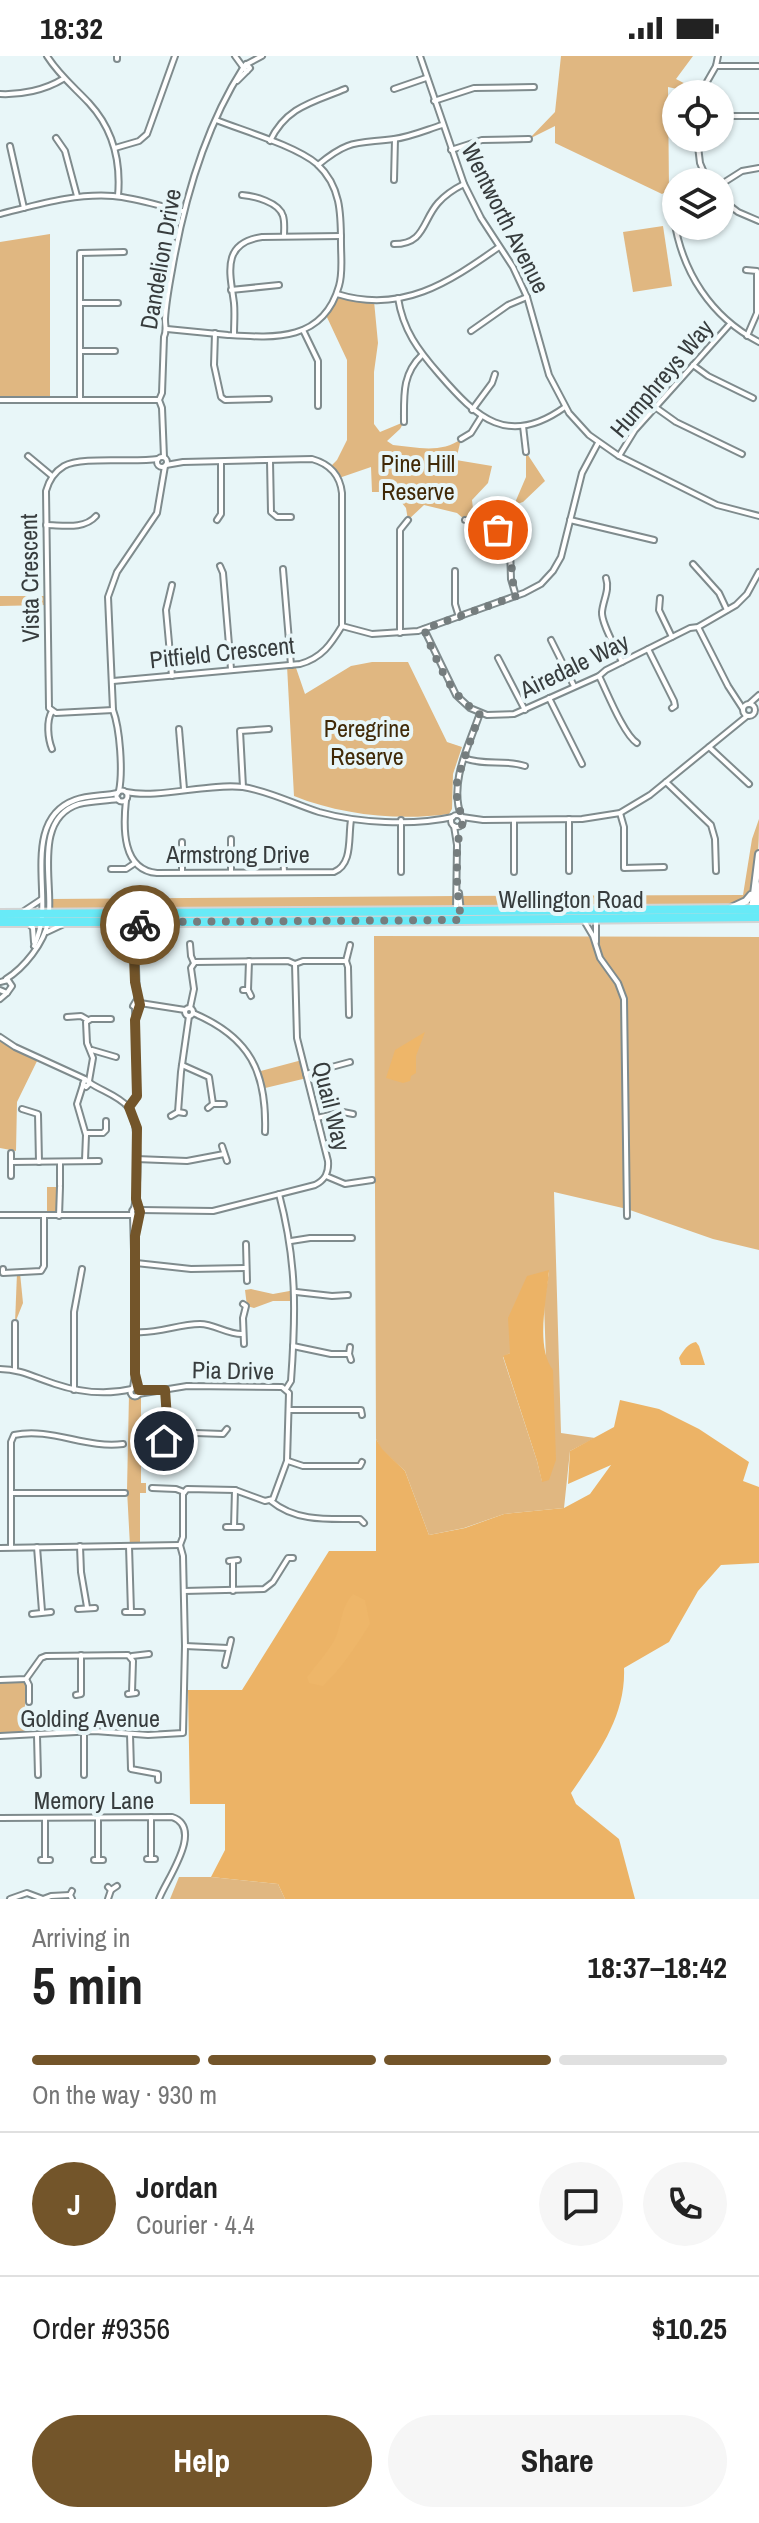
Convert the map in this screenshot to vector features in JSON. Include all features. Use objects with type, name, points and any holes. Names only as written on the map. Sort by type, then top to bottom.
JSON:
[{"type":"main road","points":[[756,913],[755,880],[759,854]]},
{"type":"main road","points":[[730,909],[746,901],[756,891]]},
{"type":"main road","name":"Wellington Road","points":[[0,914],[70,921],[148,922],[458,915],[592,917],[730,909],[756,913]]},
{"type":"main road","name":"Wellington Road","points":[[0,922],[45,918],[592,917],[756,913]]},
{"type":"street","points":[[47,56],[63,79],[97,112],[115,148],[118,196]]},
{"type":"street","points":[[115,148],[139,141],[147,134],[175,56]]},
{"type":"street","points":[[236,56],[246,67]]},
{"type":"street","name":"Dandelion Drive","points":[[122,792],[107,619],[109,590],[117,572],[157,513],[161,498],[162,408],[159,400],[162,393],[168,293],[183,211],[218,111],[246,67],[262,56]]},
{"type":"street","name":"Wentworth Avenue","points":[[420,56],[464,184],[527,297],[549,375],[565,407],[598,443],[619,456],[717,505],[759,516]]},
{"type":"street","points":[[708,80],[718,56]]},
{"type":"street","points":[[716,66],[758,66]]},
{"type":"street","points":[[394,89],[426,78]]},
{"type":"street","points":[[0,94],[47,87],[63,79]]},
{"type":"street","points":[[434,101],[474,88],[534,87]]},
{"type":"street","points":[[270,141],[281,122],[292,112],[345,89]]},
{"type":"street","points":[[734,116],[758,116]]},
{"type":"street","points":[[167,329],[273,338],[303,330],[325,312],[337,294],[341,277],[339,198],[331,181],[318,165],[302,154],[216,120]]},
{"type":"street","points":[[318,165],[334,151],[347,145],[395,139],[442,125]]},
{"type":"street","points":[[56,138],[67,156],[77,196]]},
{"type":"street","points":[[394,180],[395,139]]},
{"type":"street","points":[[451,150],[487,139],[529,139]]},
{"type":"street","points":[[10,146],[24,208]]},
{"type":"street","points":[[734,175],[759,168]]},
{"type":"street","points":[[394,244],[406,243],[419,234],[439,202],[464,184]]},
{"type":"street","points":[[242,195],[278,208],[283,218],[284,236]]},
{"type":"street","points":[[0,214],[77,196],[118,196],[183,211]]},
{"type":"street","points":[[734,209],[759,221]]},
{"type":"street","points":[[234,335],[229,265],[241,246],[256,238],[341,236]]},
{"type":"street","points":[[679,240],[687,266],[709,303],[730,324],[759,342]]},
{"type":"street","points":[[337,294],[367,301],[398,298],[439,286],[499,247]]},
{"type":"street","points":[[80,400],[80,253],[124,252]]},
{"type":"street","points":[[746,270],[757,271],[758,302],[756,318],[747,336]]},
{"type":"street","points":[[231,290],[279,285]]},
{"type":"street","points":[[471,331],[508,305],[527,297]]},
{"type":"street","points":[[398,298],[407,331],[422,355],[481,417],[499,424],[523,426],[541,421],[565,407]]},
{"type":"street","points":[[80,303],[118,303]]},
{"type":"street","name":"Humphreys Way","points":[[619,456],[631,435],[730,324]]},
{"type":"street","points":[[303,330],[318,361],[318,406]]},
{"type":"street","points":[[215,333],[214,365],[223,399],[219,405]]},
{"type":"street","points":[[80,351],[115,351]]},
{"type":"street","points":[[404,422],[406,378],[412,365],[422,355]]},
{"type":"street","points":[[693,365],[708,376],[753,398]]},
{"type":"street","points":[[472,410],[495,374]]},
{"type":"street","points":[[223,399],[269,399]]},
{"type":"street","points":[[0,400],[159,400]]},
{"type":"street","points":[[655,407],[676,422],[742,454]]},
{"type":"street","points":[[461,439],[471,433],[481,417]]},
{"type":"street","points":[[523,426],[526,452]]},
{"type":"street","points":[[28,456],[52,476],[73,463],[318,460],[330,467],[339,478],[342,493],[342,626],[369,634],[424,629],[541,584],[561,557],[582,473],[598,443]]},
{"type":"street","points":[[270,461],[271,512],[277,517],[291,517]]},
{"type":"street","points":[[217,520],[221,514],[221,462]]},
{"type":"street","name":"Vista Crescent","points":[[52,476],[46,491],[49,707],[52,711],[49,716],[49,741],[52,749]]},
{"type":"street","points":[[498,530],[514,505]]},
{"type":"street","points":[[46,525],[83,525],[96,516]]},
{"type":"street","points":[[400,633],[398,581],[401,569],[398,554],[400,527],[408,520]]},
{"type":"street","points":[[465,520],[498,530],[505,537],[510,548],[511,576],[516,596]]},
{"type":"street","points":[[570,520],[654,540]]},
{"type":"street","points":[[693,564],[718,591],[727,610]]},
{"type":"street","points":[[220,566],[231,669]]},
{"type":"street","points":[[283,569],[291,665]]},
{"type":"street","points":[[455,571],[455,603],[459,617]]},
{"type":"street","name":"Airedale Way","points":[[480,713],[501,717],[525,710],[698,627],[744,598],[759,572]]},
{"type":"street","points":[[606,578],[611,584],[602,618],[622,662]]},
{"type":"street","points":[[172,585],[166,610],[172,676]]},
{"type":"street","points":[[657,602],[672,637]]},
{"type":"street","name":"Pitfield Crescent","points":[[113,681],[306,662],[323,653],[342,626]]},
{"type":"street","points":[[698,627],[736,698],[759,718]]},
{"type":"street","points":[[424,629],[456,695],[480,713],[459,773],[453,825],[457,845],[458,915]]},
{"type":"street","points":[[551,640],[574,686]]},
{"type":"street","points":[[648,649],[676,707]]},
{"type":"street","points":[[498,658],[525,710]]},
{"type":"street","points":[[599,676],[632,743]]},
{"type":"street","points":[[432,820],[453,825],[462,821],[569,819],[620,813],[644,799],[731,729],[759,695]]},
{"type":"street","points":[[549,698],[582,764]]},
{"type":"street","points":[[52,711],[113,710]]},
{"type":"street","points":[[179,729],[184,789]]},
{"type":"street","points":[[243,787],[240,731],[269,729]]},
{"type":"street","points":[[709,747],[749,784]]},
{"type":"street","points":[[464,758],[480,763],[517,763],[525,766]]},
{"type":"street","points":[[666,782],[711,825],[715,839],[716,871]]},
{"type":"street","points":[[46,933],[42,887],[52,829],[69,806],[85,797],[122,792],[243,787],[351,820],[454,817],[462,821]]},
{"type":"street","points":[[122,792],[123,800]]},
{"type":"street","points":[[122,792],[123,800]]},
{"type":"street","points":[[69,806],[123,800],[140,793]]},
{"type":"street","name":"Armstrong Drive","points":[[123,800],[127,846],[135,863],[151,872],[334,872],[344,867],[348,858],[351,820]]},
{"type":"street","points":[[457,800],[462,821],[457,845]]},
{"type":"street","points":[[620,813],[624,827],[624,868],[664,867]]},
{"type":"street","points":[[569,819],[569,871]]},
{"type":"street","points":[[401,820],[401,872]]},
{"type":"street","points":[[514,820],[514,872]]},
{"type":"street","points":[[231,839],[231,872]]},
{"type":"street","points":[[182,842],[182,872]]},
{"type":"street","points":[[283,852],[284,872]]},
{"type":"street","points":[[34,949],[45,918],[49,887],[45,856]]},
{"type":"street","points":[[111,869],[126,869],[135,863]]},
{"type":"street","points":[[42,887],[49,887]]},
{"type":"street","points":[[19,914],[42,899]]},
{"type":"street","points":[[592,917],[593,936]]},
{"type":"street","points":[[592,917],[593,936],[602,963],[620,987],[625,1004],[627,1216]]},
{"type":"street","points":[[592,917],[596,945]]},
{"type":"street","points":[[26,921],[33,928],[34,949]]},
{"type":"street","points":[[2,980],[13,975],[46,933],[70,921]]},
{"type":"street","points":[[124,921],[133,933],[138,1005],[137,1096],[129,1107]]},
{"type":"street","points":[[133,933],[148,922]]},
{"type":"street","points":[[190,944],[194,963]]},
{"type":"street","points":[[348,1017],[346,961],[350,945]]},
{"type":"street","points":[[249,961],[246,990],[251,996]]},
{"type":"street","points":[[194,963],[346,961]]},
{"type":"street","points":[[171,1116],[181,1112],[182,1065],[194,989],[191,968],[194,963]]},
{"type":"street","name":"Quail Way","points":[[0,1215],[210,1212],[315,1185],[326,1176],[328,1161],[297,1038],[295,964]]},
{"type":"street","points":[[0,999],[11,990],[13,975]]},
{"type":"street","points":[[2,980],[12,984]]},
{"type":"street","points":[[0,990],[7,993]]},
{"type":"street","points":[[138,1005],[189,1012],[229,1033],[250,1055],[261,1089],[265,1132]]},
{"type":"street","points":[[67,1017],[111,1019]]},
{"type":"street","points":[[85,1160],[86,1133],[77,1101],[93,1065],[86,1040],[88,1020]]},
{"type":"street","points":[[0,1037],[6,1043],[129,1107],[137,1128],[135,1391]]},
{"type":"street","points":[[90,1050],[116,1057]]},
{"type":"street","points":[[306,1074],[352,1062]]},
{"type":"street","points":[[182,1065],[209,1077],[213,1104]]},
{"type":"street","points":[[208,1108],[213,1104],[224,1104]]},
{"type":"street","points":[[22,1109],[39,1116],[39,1162]]},
{"type":"street","points":[[317,1118],[343,1112],[353,1114]]},
{"type":"street","points":[[86,1133],[103,1133],[106,1121]]},
{"type":"street","points":[[222,1146],[227,1161]]},
{"type":"street","points":[[11,1153],[11,1176]]},
{"type":"street","points":[[136,1159],[192,1161],[224,1154]]},
{"type":"street","points":[[11,1162],[99,1161]]},
{"type":"street","points":[[59,1216],[60,1162]]},
{"type":"street","points":[[326,1176],[348,1185],[368,1177]]},
{"type":"street","points":[[279,1194],[290,1241],[296,1292],[291,1381],[286,1389]]},
{"type":"street","points":[[3,1273],[41,1271],[44,1266],[44,1215]]},
{"type":"street","points":[[290,1241],[352,1238]]},
{"type":"street","points":[[246,1244],[247,1281]]},
{"type":"street","points":[[136,1263],[191,1269],[245,1268]]},
{"type":"street","points":[[74,1390],[74,1312],[82,1269]]},
{"type":"street","points":[[296,1292],[348,1295]]},
{"type":"street","points":[[244,1344],[247,1305]]},
{"type":"street","points":[[15,1323],[15,1370]]},
{"type":"street","points":[[136,1332],[159,1332],[200,1324],[243,1334]]},
{"type":"street","points":[[293,1346],[331,1354],[349,1354]]},
{"type":"street","points":[[350,1347],[351,1360]]},
{"type":"street","name":"Pia Drive","points":[[0,1369],[15,1370],[74,1390],[158,1391],[187,1386],[286,1389],[289,1393],[287,1461],[271,1501]]},
{"type":"street","points":[[164,1451],[168,1432],[165,1390]]},
{"type":"street","points":[[289,1410],[362,1410]]},
{"type":"street","points":[[168,1432],[225,1434]]},
{"type":"street","points":[[11,1547],[11,1442],[16,1434],[45,1434],[123,1444]]},
{"type":"street","points":[[287,1461],[305,1466],[361,1467]]},
{"type":"street","points":[[152,1488],[175,1488],[184,1492]]},
{"type":"street","points":[[184,1492],[188,1489],[235,1490],[271,1501],[306,1518],[362,1519]]},
{"type":"street","points":[[234,1527],[235,1490]]},
{"type":"street","points":[[0,1548],[180,1545],[184,1492]]},
{"type":"street","points":[[12,1493],[115,1496],[125,1493]]},
{"type":"street","points":[[226,1527],[241,1527]]},
{"type":"street","name":"Golding Avenue","points":[[0,1736],[95,1731],[165,1735],[183,1733],[185,1646],[183,1556],[180,1545]]},
{"type":"street","points":[[80,1546],[87,1607]]},
{"type":"street","points":[[129,1546],[128,1612],[142,1612]]},
{"type":"street","points":[[37,1547],[42,1611]]},
{"type":"street","points":[[184,1591],[267,1588],[288,1557]]},
{"type":"street","points":[[233,1561],[233,1591]]},
{"type":"street","points":[[78,1609],[95,1608]]},
{"type":"street","points":[[32,1614],[51,1612]]},
{"type":"street","points":[[225,1665],[231,1640]]},
{"type":"street","points":[[185,1646],[228,1648]]},
{"type":"street","points":[[26,1679],[42,1657],[131,1657],[149,1654]]},
{"type":"street","points":[[81,1655],[81,1695]]},
{"type":"street","points":[[131,1657],[132,1693]]},
{"type":"street","points":[[0,1680],[26,1679]]},
{"type":"street","points":[[26,1679],[29,1702]]},
{"type":"street","points":[[84,1733],[84,1775]]},
{"type":"street","points":[[130,1734],[131,1769],[158,1774]]},
{"type":"street","points":[[37,1736],[38,1775]]},
{"type":"street","points":[[151,1817],[151,1859]]},
{"type":"street","name":"Memory Lane","points":[[0,1818],[175,1818],[184,1827],[184,1848],[159,1899]]},
{"type":"street","points":[[98,1818],[98,1859]]},
{"type":"street","points":[[45,1819],[45,1859]]},
{"type":"street","points":[[108,1899],[110,1888],[117,1886]]},
{"type":"street","points":[[10,1899],[27,1893],[43,1899],[72,1895]]},
{"type":"green space","points":[[561,56],[693,56],[678,80],[662,80],[662,152],[669,152],[669,168],[662,168],[662,194],[555,143],[555,126],[529,139],[555,112]]},
{"type":"green space","points":[[662,226],[672,286],[633,292],[623,232]]},
{"type":"green space","points":[[50,234],[50,400],[0,400],[0,242]]},
{"type":"green space","name":"Pine Hill Reserve","points":[[337,294],[374,301],[378,343],[374,372],[374,424],[380,432],[404,422],[387,441],[393,445],[428,448],[445,447],[461,439],[456,460],[492,466],[488,483],[472,500],[474,517],[465,520],[457,513],[424,505],[408,520],[406,508],[393,492],[372,492],[371,467],[339,478],[330,467],[347,440],[347,360],[325,313]]},
{"type":"green space","points":[[526,452],[545,481],[523,502],[514,505],[526,477]]},
{"type":"green space","points":[[0,596],[46,596],[47,605],[0,606]]},
{"type":"green space","name":"Peregrine Reserve","points":[[372,662],[408,662],[447,742],[462,747],[453,774],[452,809],[449,814],[410,817],[370,815],[331,808],[294,796],[287,666],[295,665],[305,694],[351,666]]},
{"type":"green space","points":[[759,819],[758,858],[750,897],[735,905],[461,911],[457,896],[743,895],[752,839]]},
{"type":"green space","points":[[457,896],[456,911],[49,913],[49,899]]},
{"type":"green space","points":[[374,936],[759,937],[759,1250],[713,1239],[627,1209],[554,1192],[561,1433],[595,1438],[570,1451],[564,1508],[504,1514],[464,1528],[429,1535],[405,1471],[381,1449],[376,1439]],"holes":[[[549,1271],[544,1304],[546,1361],[542,1481],[503,1357],[510,1353]]]},
{"type":"green space","points":[[0,1037],[38,1059],[17,1102],[16,1151],[0,1148]]},
{"type":"green space","points":[[302,1060],[307,1078],[261,1089],[257,1072]]},
{"type":"green space","points":[[47,1187],[60,1187],[59,1216],[47,1215]]},
{"type":"green space","points":[[17,1273],[20,1273],[23,1303],[15,1323]]},
{"type":"green space","points":[[245,1290],[273,1294],[295,1290],[296,1301],[273,1301],[254,1308],[247,1306]]},
{"type":"green space","points":[[129,1394],[141,1394],[141,1483],[146,1483],[146,1493],[140,1493],[140,1546],[130,1546],[127,1490]]},
{"type":"green space","points":[[26,1679],[29,1702],[25,1703],[25,1736],[0,1736],[0,1680]]},
{"type":"green space","points":[[179,1877],[278,1884],[285,1899],[170,1899]]},
{"type":"shaded area","points":[[425,1032],[416,1056],[416,1073],[410,1081],[403,1083],[386,1078],[395,1050]]},
{"type":"shaded area","points":[[549,1270],[543,1336],[544,1349],[553,1370],[556,1460],[549,1480],[542,1482],[503,1356],[510,1353],[508,1318],[527,1276]]},
{"type":"shaded area","points":[[696,1342],[705,1365],[681,1365],[679,1358],[682,1353]]},
{"type":"shaded area","points":[[620,1400],[659,1409],[699,1429],[749,1462],[743,1481],[759,1487],[759,1563],[721,1565],[698,1591],[669,1642],[624,1668],[615,1719],[600,1750],[571,1793],[576,1804],[619,1839],[635,1899],[285,1899],[278,1884],[211,1877],[225,1850],[225,1804],[190,1804],[188,1690],[242,1690],[329,1551],[376,1551],[376,1439],[405,1471],[429,1535],[465,1528],[504,1514],[564,1508],[590,1494],[611,1465],[568,1484],[570,1451],[614,1427]]},
{"type":"shaded area","points":[[353,1594],[365,1600],[370,1624],[343,1664],[323,1686],[309,1683],[307,1677],[334,1641]]},
{"type":"way so far","points":[[140,925],[148,922],[461,920],[457,845],[463,821],[457,800],[457,780],[480,713],[456,695],[424,629],[516,596],[511,576],[510,548],[498,530]]},
{"type":"route","points":[[140,925],[133,933],[135,982],[140,1005],[135,1020],[137,1096],[129,1107],[137,1128],[136,1199],[140,1212],[135,1227],[135,1374],[139,1390],[165,1390],[168,1432],[164,1441]]}]
